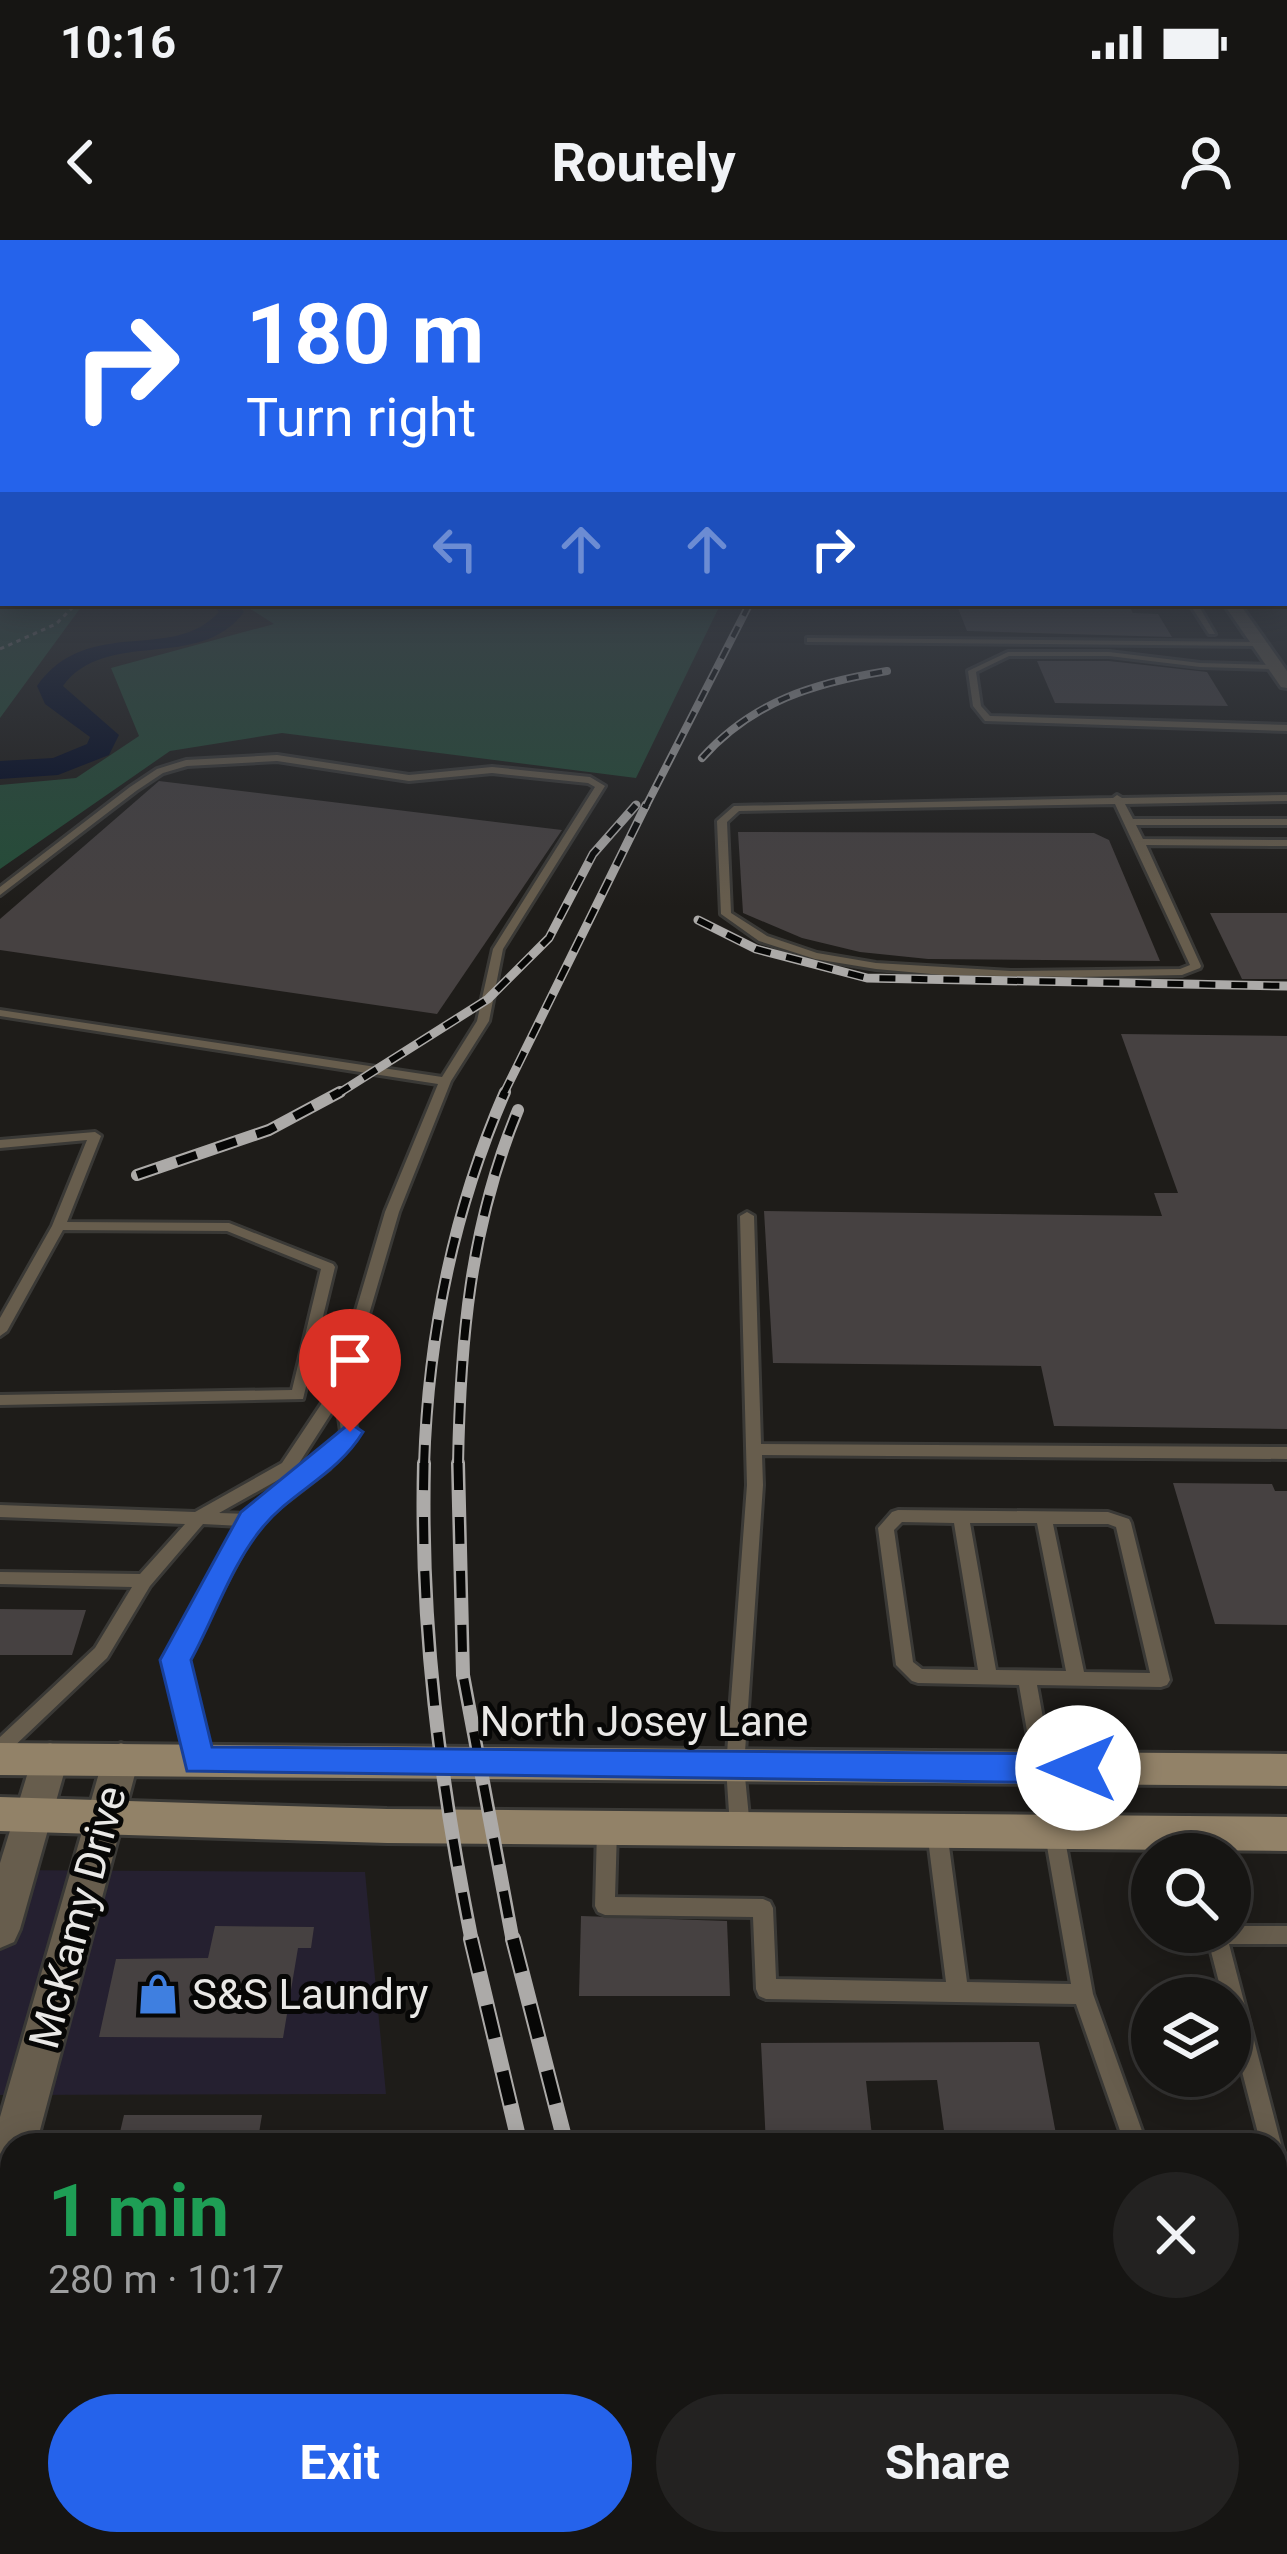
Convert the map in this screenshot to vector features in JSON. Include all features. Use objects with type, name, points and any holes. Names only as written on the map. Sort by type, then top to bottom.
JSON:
[{"type":"main road","name":"North Josey Lane","points":[[0,1759],[1287,1770]]},
{"type":"main road","points":[[16,1814],[1052,1833],[1131,1840]]},
{"type":"main road","points":[[1251,1838],[1287,1834]]},
{"type":"street","name":"McKamy Drive","points":[[0,1929],[16,1814],[50,1759]]},
{"type":"street","name":"McKamy Drive","points":[[17,2133],[121,1759]]},
{"type":"lane","points":[[974,690],[976,706],[988,719],[1287,728]]},
{"type":"lane","points":[[0,892],[133,789],[160,771],[186,763],[278,758],[409,778],[492,770],[590,780],[600,786],[498,949],[483,1021],[445,1081],[392,1212],[341,1386],[288,1467],[202,1515],[144,1580],[101,1653],[0,1749]]},
{"type":"lane","points":[[1117,798],[1196,967],[1182,972],[909,970],[823,957],[740,928],[726,914],[722,821],[737,808],[1117,798],[1287,798]]},
{"type":"lane","points":[[1129,821],[1287,822]]},
{"type":"lane","points":[[1140,842],[1287,843]]},
{"type":"lane","points":[[0,1013],[445,1081]]},
{"type":"lane","points":[[0,1144],[95,1136],[59,1226],[0,1331]]},
{"type":"lane","points":[[740,1827],[735,1767],[754,1449],[747,1216]]},
{"type":"lane","points":[[0,1400],[298,1395],[328,1268],[229,1227],[59,1226]]},
{"type":"lane","points":[[199,1761],[176,1660],[252,1520],[323,1465],[350,1432],[341,1386]]},
{"type":"lane","points":[[754,1449],[1287,1453]]},
{"type":"lane","points":[[0,1511],[252,1520]]},
{"type":"lane","points":[[898,1516],[1044,1517],[1123,1522],[1160,1660],[1161,1680],[918,1676],[904,1665],[886,1528],[898,1516]]},
{"type":"lane","points":[[961,1517],[988,1677]]},
{"type":"lane","points":[[1044,1517],[1076,1678]]},
{"type":"lane","points":[[0,1578],[144,1580]]},
{"type":"lane","points":[[1027,1678],[1083,1994],[1132,2133]]},
{"type":"lane","points":[[607,1827],[605,1906],[763,1908],[766,1989],[1083,1994]]},
{"type":"lane","points":[[938,1831],[958,1992]]},
{"type":"lane","points":[[1251,1934],[1287,1935]]},
{"type":"lane","points":[[1221,1953],[1269,2133]]},
{"type":"shaded area","points":[[0,1870],[365,1872],[386,2094],[0,2095]]},
{"type":"green space","points":[[0,690],[20,690],[0,718]]},
{"type":"green space","points":[[120,690],[679,690],[636,778],[282,733],[170,751],[0,869],[0,785],[76,778],[139,736]]},
{"type":"building","points":[[1049,690],[1218,690],[1228,706],[1055,703]]},
{"type":"building","points":[[159,781],[562,830],[437,1014],[0,950],[0,919]]},
{"type":"building","points":[[738,832],[1094,833],[1109,840],[1160,961],[928,959],[860,952],[802,938],[743,913]]},
{"type":"building","points":[[1210,913],[1287,913],[1287,979],[1242,979]]},
{"type":"building","points":[[1121,1034],[1287,1036],[1287,1429],[1054,1426],[1041,1366],[773,1363],[764,1211],[1162,1216],[1154,1193],[1178,1193]]},
{"type":"building","points":[[1173,1483],[1272,1484],[1275,1491],[1287,1491],[1287,1625],[1215,1624]]},
{"type":"building","points":[[0,1609],[86,1610],[72,1655],[0,1655]]},
{"type":"building","points":[[581,1916],[727,1921],[730,1996],[579,1996]]},
{"type":"building","points":[[215,1926],[314,1927],[311,1948],[298,1948],[283,2038],[99,2037],[116,1959],[208,1958]]},
{"type":"building","points":[[1039,2042],[1056,2133],[944,2133],[937,2080],[866,2081],[872,2133],[765,2133],[761,2043]]},
{"type":"building","points":[[124,2115],[262,2115],[259,2133],[120,2133]]},
{"type":"waterway","points":[[0,770],[58,766],[99,749],[105,735],[55,698],[52,690]]},
{"type":"railway","points":[[645,808],[705,690]]},
{"type":"railway","points":[[702,758],[742,722],[807,690]]},
{"type":"railway","points":[[336,1095],[488,999],[549,938],[593,854],[636,805]]},
{"type":"railway","points":[[503,1095],[646,805]]},
{"type":"railway","points":[[698,920],[756,949],[867,978],[1287,986]]},
{"type":"railway","points":[[137,1175],[269,1130],[340,1092]]},
{"type":"railway","points":[[424,1466],[431,1369],[446,1275],[471,1182],[505,1092]]},
{"type":"railway","points":[[458,1465],[461,1374],[478,1240],[518,1110]]},
{"type":"railway","points":[[458,1465],[463,1675],[513,1942]]},
{"type":"railway","points":[[424,1466],[425,1584],[434,1704],[472,1942]]},
{"type":"railway","points":[[471,1939],[517,2133]]},
{"type":"railway","points":[[513,1939],[563,2133]]},
{"type":"place","name":"S&S Laundry","points":[[158,1994]]},
{"type":"route","points":[[350,1432],[323,1465],[252,1520],[176,1660],[199,1761],[1078,1768]]}]
